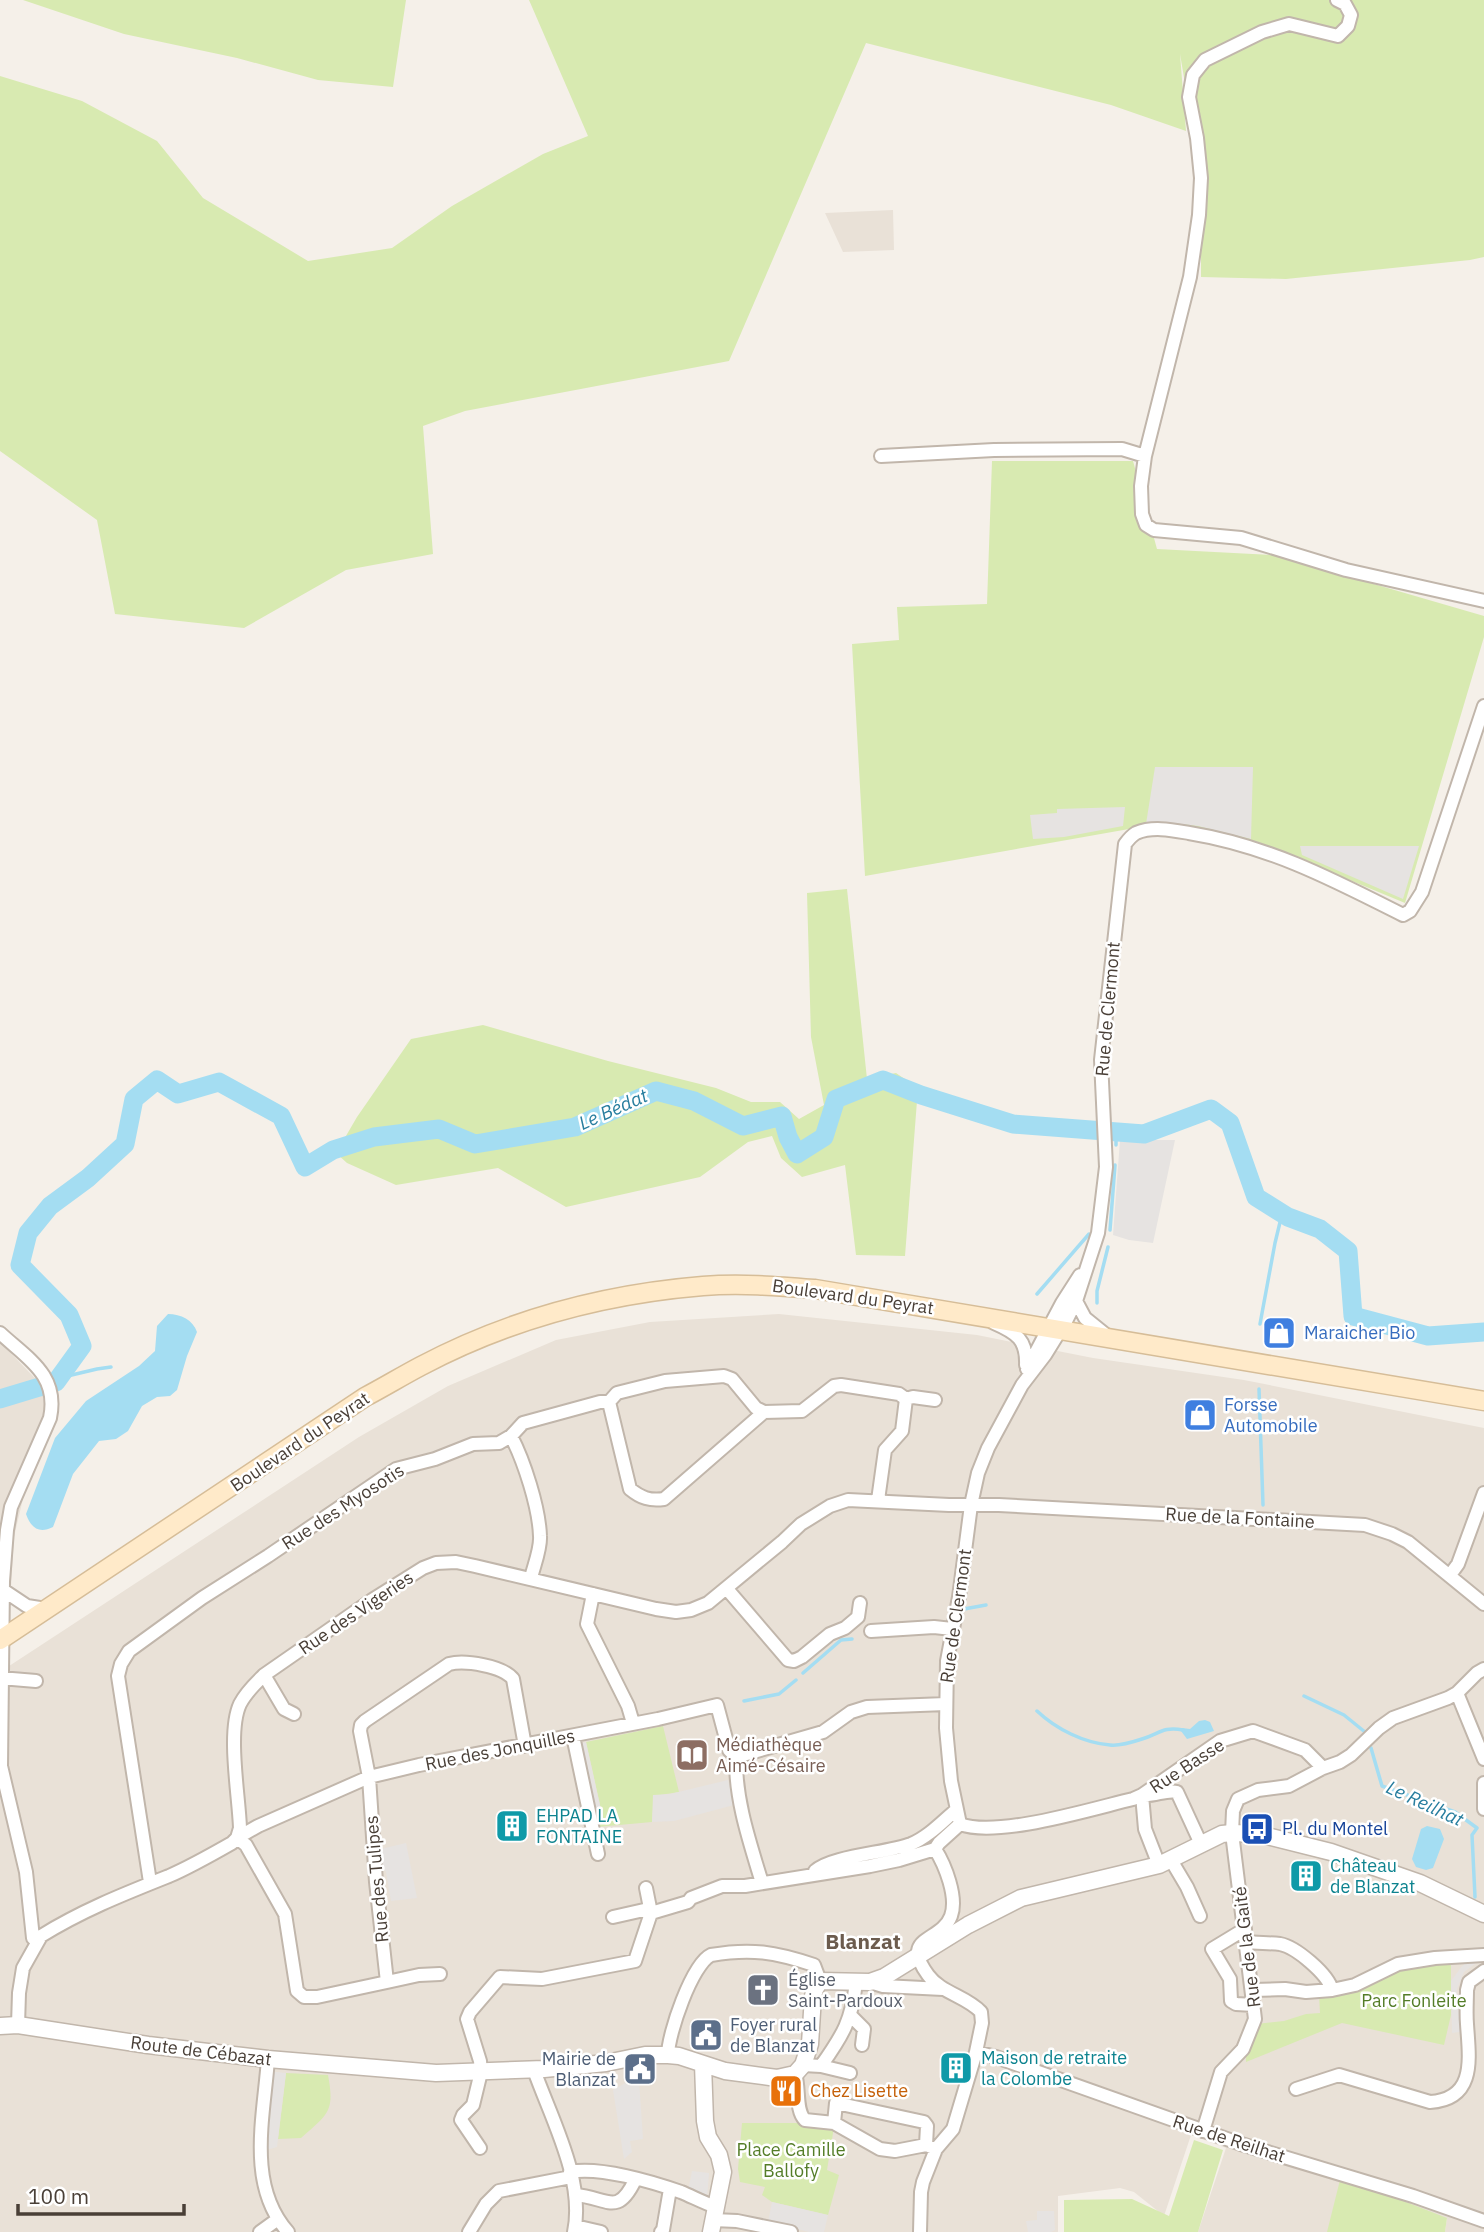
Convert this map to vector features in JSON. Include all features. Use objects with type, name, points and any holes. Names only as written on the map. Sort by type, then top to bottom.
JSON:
[{"type":"main road","name":"Boulevard du Peyrat","points":[[1,1639],[365,1398],[423,1365],[537,1317],[641,1293],[756,1284],[815,1289],[1484,1403]]},
{"type":"street","points":[[1337,0],[1345,4],[1351,15],[1348,26],[1338,36],[1289,24],[1262,32],[1205,60],[1193,75],[1189,97],[1201,178],[1199,215],[1190,277],[1145,456],[1141,486],[1142,514],[1146,525],[1154,530],[1241,538],[1346,570],[1484,601]]},
{"type":"street","points":[[881,456],[994,450],[1122,449],[1145,456]]},
{"type":"street","name":"Rue de Clermont","points":[[1026,1371],[1076,1301],[1091,1257],[1102,1208],[1106,1167],[1101,1060],[1125,844],[1133,834],[1150,829],[1169,829],[1237,842],[1268,851],[1329,877],[1403,915],[1410,911],[1422,892],[1484,706]]},
{"type":"street","points":[[1055,1329],[1091,1257]]},
{"type":"street","points":[[1076,1301],[1084,1318],[1109,1338]]},
{"type":"street","name":"Rue de Clermont","points":[[978,1315],[1019,1338],[1027,1349],[1023,1385]]},
{"type":"street","name":"Rue de Clermont","points":[[960,1824],[946,1728],[947,1661],[959,1597],[971,1505],[978,1473],[988,1448],[1055,1329]]},
{"type":"street","points":[[0,1333],[46,1376],[53,1403],[50,1418],[6,1504],[0,1767],[26,1872],[33,1938],[117,1895],[171,1875],[237,1838],[246,1845],[285,1914],[297,1991],[304,1997],[317,1997],[440,1974]]},
{"type":"street","name":"Rue des Myosotis","points":[[150,1882],[118,1676],[129,1651],[202,1598],[396,1469],[435,1459],[473,1444],[499,1443],[511,1436],[523,1423],[600,1402],[609,1402],[617,1393],[665,1381],[724,1376],[732,1379],[756,1408],[764,1412]]},
{"type":"street","points":[[609,1402],[630,1489],[639,1497],[655,1501],[664,1499],[764,1412],[802,1410],[834,1386],[841,1385],[899,1394],[906,1399]]},
{"type":"street","points":[[906,1399],[913,1397],[935,1400]]},
{"type":"street","points":[[878,1500],[885,1450],[902,1431],[906,1399]]},
{"type":"street","points":[[511,1436],[523,1459],[540,1531],[531,1578]]},
{"type":"street","points":[[1450,1575],[1458,1564],[1484,1493]]},
{"type":"street","name":"Rue des Vigeries","points":[[237,1838],[240,1819],[235,1720],[251,1687],[264,1675],[372,1600],[430,1565],[456,1562],[676,1612],[691,1610],[708,1603],[801,1524],[830,1506],[848,1500],[971,1505]]},
{"type":"street","name":"Rue de la Fontaine","points":[[971,1505],[1365,1525],[1408,1542],[1484,1604]]},
{"type":"street","points":[[727,1589],[788,1660],[794,1661],[858,1617],[860,1603]]},
{"type":"street","points":[[3,1590],[27,1606],[46,1609]]},
{"type":"street","points":[[593,1594],[587,1624],[628,1706],[633,1723]]},
{"type":"street","points":[[871,1631],[934,1627],[952,1629]]},
{"type":"street","name":"Rue des Tulipes","points":[[387,1982],[376,1882],[369,1777],[361,1725],[450,1664],[460,1661],[509,1673],[513,1679],[526,1746]]},
{"type":"street","points":[[1324,1768],[1351,1755],[1393,1718],[1457,1693],[1484,1669]]},
{"type":"street","points":[[264,1675],[284,1709],[294,1714]]},
{"type":"street","points":[[1,1678],[36,1681]]},
{"type":"street","points":[[1457,1693],[1484,1759]]},
{"type":"street","points":[[762,1883],[748,1836],[736,1776],[736,1757],[823,1732],[851,1712],[867,1707],[946,1704]]},
{"type":"street","name":"Rue des Jonquilles","points":[[237,1838],[369,1777],[717,1705],[729,1750],[736,1757]]},
{"type":"street","name":"Rue Basse","points":[[960,1824],[972,1828],[998,1828],[1068,1815],[1142,1795],[1220,1741],[1253,1731],[1305,1750],[1324,1768]]},
{"type":"street","points":[[573,1736],[598,1854]]},
{"type":"street","name":"Rue de la Gaité","points":[[1203,2131],[1222,2072],[1248,2041],[1255,2019],[1233,1833],[1233,1811],[1238,1799],[1258,1790],[1289,1786],[1324,1768]]},
{"type":"street","points":[[1484,1783],[1484,1809]]},
{"type":"street","points":[[1200,1916],[1187,1887],[1165,1863],[1145,1829],[1142,1795],[1149,1796],[1172,1790],[1177,1792],[1201,1844]]},
{"type":"street","points":[[814,1875],[817,1869],[828,1863],[913,1843],[956,1810]]},
{"type":"street","points":[[612,1917],[644,1910],[651,1913],[688,1902],[691,1898],[722,1886],[762,1883],[899,1860],[935,1849],[960,1824]]},
{"type":"street","points":[[863,1982],[884,1977],[968,1925],[1021,1898],[1165,1863],[1222,1834],[1259,1834],[1331,1852],[1420,1883],[1484,1914]]},
{"type":"street","points":[[820,1981],[815,1989],[810,2044],[797,2082],[802,2118],[834,2123],[880,2149],[895,2151],[931,2147],[953,2129],[982,2023],[981,2012],[976,2006],[943,1989],[929,1976],[918,1955],[922,1941],[943,1928],[951,1917],[954,1904],[953,1894],[935,1849]]},
{"type":"street","points":[[480,2148],[461,2120],[473,2105],[481,2073],[467,2020],[470,2012],[500,1977],[542,1979],[635,1961],[651,1913],[646,1888]]},
{"type":"street","points":[[18,2025],[23,1968],[41,1936]]},
{"type":"street","points":[[1254,2005],[1231,2001],[1230,1979],[1212,1949],[1246,1936],[1282,1944],[1296,1951],[1327,1977],[1332,1990]]},
{"type":"street","points":[[820,1981],[814,1965],[762,1951],[721,1953],[705,1958],[685,1992],[668,2055],[725,2071],[777,2078],[821,2066],[850,2073]]},
{"type":"street","points":[[1230,1979],[1306,1992],[1332,1990],[1355,1984],[1398,1964],[1435,1958],[1484,1955]]},
{"type":"street","points":[[1296,2089],[1339,2075],[1430,2102],[1452,2096],[1461,2088],[1467,2077],[1469,2064],[1469,1982],[1484,1971]]},
{"type":"street","points":[[820,1981],[943,1989]]},
{"type":"street","points":[[821,2066],[851,2017],[863,1982]]},
{"type":"street","points":[[851,2017],[864,2028],[862,2045]]},
{"type":"street","name":"Route de Cébazat","points":[[0,2026],[18,2025],[148,2046],[268,2059],[436,2073],[534,2070],[606,2063],[645,2055],[668,2055]]},
{"type":"street","name":"Rue de Reilhat","points":[[976,2052],[1203,2131],[1413,2196],[1484,2221]]},
{"type":"street","points":[[268,2059],[260,2152],[266,2191],[278,2219],[288,2232]]},
{"type":"street","points":[[703,2064],[705,2121],[708,2137],[719,2155],[723,2172],[714,2220]]},
{"type":"street","points":[[534,2070],[558,2133],[570,2175],[575,2195],[575,2229],[601,2232]]},
{"type":"street","points":[[834,2123],[836,2103],[924,2122],[931,2147],[921,2193],[920,2232]]},
{"type":"street","points":[[469,2232],[486,2204],[499,2191],[594,2170],[670,2189],[714,2220],[737,2221],[791,2232]]},
{"type":"street","points":[[575,2195],[611,2203],[622,2201],[627,2197],[635,2180]]},
{"type":"street","points":[[661,2232],[670,2189]]},
{"type":"street","points":[[260,2232],[278,2219]]},
{"type":"shaded area","points":[[893,210],[894,250],[843,252],[825,213]]},
{"type":"shaded area","points":[[1155,767],[1253,767],[1251,839],[1198,826],[1146,824]]},
{"type":"shaded area","points":[[1125,807],[1123,826],[1064,837],[1033,839],[1030,815],[1057,813],[1057,809]]},
{"type":"shaded area","points":[[1300,846],[1419,846],[1403,899],[1302,855]]},
{"type":"shaded area","points":[[1120,1140],[1175,1140],[1153,1243],[1113,1235]]},
{"type":"shaded area","points":[[779,1314],[977,1335],[1093,1358],[1244,1380],[1484,1428],[1484,2232],[1445,2232],[1447,2218],[1329,2232],[1198,2232],[1226,2148],[1191,2135],[1164,2216],[1134,2192],[1120,2188],[1058,2196],[1058,2232],[0,2232],[0,1672],[359,1437],[448,1386],[556,1340],[650,1322]]},
{"type":"shaded area","points":[[0,1342],[56,1400],[25,1490],[14,1537],[9,1621],[0,1627]]},
{"type":"shaded area","points":[[586,1742],[603,1819],[595,1821],[578,1744]]},
{"type":"shaded area","points":[[728,1780],[734,1805],[674,1821],[652,1822],[653,1795],[670,1794]]},
{"type":"shaded area","points":[[406,1843],[417,1898],[391,1901],[386,1872],[380,1862],[381,1849]]},
{"type":"shaded area","points":[[1471,1959],[1476,1963],[1464,1972],[1457,1989],[1460,2032],[1452,2033],[1451,1981]]},
{"type":"shaded area","points":[[268,2071],[286,2073],[277,2147],[263,2151]]},
{"type":"shaded area","points":[[639,2080],[643,2139],[630,2141],[632,2152],[624,2159],[613,2090],[629,2081]]},
{"type":"shaded area","points":[[692,2171],[709,2173],[707,2200],[688,2191]]},
{"type":"shaded area","points":[[772,2202],[828,2215],[824,2232],[809,2232],[768,2222]]},
{"type":"shaded area","points":[[1037,2211],[1054,2211],[1055,2230],[1028,2232],[1026,2221],[1037,2220]]},
{"type":"green space","points":[[23,0],[406,0],[393,87],[318,80],[237,58],[124,34]]},
{"type":"green space","points":[[529,0],[1484,0],[1484,257],[1286,279],[1201,277],[1201,177],[1180,54],[1186,131],[1111,105],[866,43],[729,361],[465,411],[423,426],[433,554],[346,570],[244,628],[115,614],[97,520],[0,451],[0,76],[82,101],[157,141],[203,198],[308,261],[392,248],[452,206],[543,154],[588,136]]},
{"type":"green space","points":[[992,461],[1133,461],[1157,549],[1274,555],[1484,616],[1484,637],[1405,903],[1258,842],[1188,828],[1129,829],[865,876],[852,644],[899,640],[897,607],[987,604]]},
{"type":"green space","points":[[847,889],[867,1079],[896,1073],[918,1088],[905,1256],[856,1255],[845,1165],[802,1177],[781,1158],[772,1136],[748,1142],[700,1177],[566,1207],[498,1168],[396,1185],[347,1163],[336,1153],[357,1117],[411,1039],[483,1025],[608,1061],[716,1088],[751,1102],[780,1102],[799,1119],[824,1105],[811,1037],[807,893]]},
{"type":"green space","points":[[663,1726],[679,1792],[654,1796],[652,1822],[597,1827],[595,1821],[603,1818],[586,1742]]},
{"type":"green space","name":"Parc Fonleite","points":[[1451,1960],[1451,2015],[1444,2045],[1342,2023],[1246,2062],[1246,2052],[1256,2024],[1320,2013],[1319,1995],[1399,1966]]},
{"type":"green space","points":[[286,2073],[328,2075],[330,2105],[318,2123],[301,2138],[278,2139]]},
{"type":"green space","name":"Place Camille Ballofy","points":[[742,2123],[796,2123],[834,2127],[827,2170],[839,2175],[828,2215],[772,2202],[762,2195],[765,2187],[740,2182],[738,2169]]},
{"type":"green space","points":[[1194,2140],[1223,2150],[1198,2232],[1064,2232],[1064,2200],[1132,2199],[1169,2216]]},
{"type":"green space","points":[[1340,2180],[1375,2190],[1447,2218],[1445,2232],[1327,2232]]},
{"type":"water","points":[[168,1314],[186,1318],[197,1332],[177,1390],[170,1396],[157,1397],[142,1406],[128,1431],[116,1439],[99,1441],[73,1474],[53,1527],[44,1530],[36,1528],[26,1514],[55,1438],[86,1401],[139,1366],[155,1351],[157,1326]]},
{"type":"water","points":[[1199,1721],[1210,1722],[1214,1731],[1187,1739],[1181,1731],[1182,1728],[1190,1729]]},
{"type":"water","points":[[1427,1826],[1440,1829],[1444,1839],[1433,1868],[1426,1870],[1416,1867],[1412,1859],[1421,1829]]},
{"type":"waterway","name":"Le Bédat","points":[[0,1399],[56,1382],[82,1346],[69,1315],[20,1265],[28,1233],[50,1206],[88,1178],[125,1144],[134,1099],[157,1080],[178,1094],[219,1082],[281,1116],[305,1167],[333,1150],[374,1137],[439,1129],[475,1144],[575,1127],[656,1091],[694,1101],[743,1126],[782,1116],[788,1137],[797,1154],[824,1137],[836,1099],[883,1080],[1013,1124],[1144,1134],[1211,1109],[1230,1123],[1256,1197],[1288,1217],[1320,1229],[1348,1251],[1353,1316],[1428,1336],[1484,1332]]},
{"type":"waterway","points":[[1106,1136],[1116,1136],[1116,1145]]},
{"type":"waterway","points":[[1110,1230],[1115,1165]]},
{"type":"waterway","name":"Le Reilhat","points":[[1260,1324],[1282,1214]]},
{"type":"waterway","points":[[1037,1294],[1089,1234]]},
{"type":"waterway","points":[[1097,1303],[1097,1291],[1108,1247]]},
{"type":"waterway","points":[[59,1378],[111,1367]]},
{"type":"waterway","name":"Le Reilhat","points":[[1259,1389],[1263,1505]]},
{"type":"waterway","points":[[964,1609],[986,1605]]},
{"type":"waterway","points":[[803,1673],[841,1640],[852,1639]]},
{"type":"waterway","points":[[744,1701],[779,1694],[796,1680]]},
{"type":"waterway","name":"Le Reilhat","points":[[1304,1696],[1344,1715],[1365,1732]]},
{"type":"waterway","points":[[1037,1711],[1071,1734],[1110,1745],[1134,1741],[1166,1730],[1183,1730]]},
{"type":"waterway","name":"Le Reilhat","points":[[1371,1748],[1382,1786],[1455,1812],[1477,1828],[1472,1835],[1475,1897]]},
{"type":"place","name":"Maraicher Bio","points":[[1279,1333]]},
{"type":"place","name":"Forsse Automobile","points":[[1200,1415]]},
{"type":"place","name":"Médiathèque Aimé-Césaire","points":[[692,1755]]},
{"type":"place","name":"EHPAD LA FONTAINE","points":[[512,1826]]},
{"type":"place","name":"Pl. du Montel","points":[[1257,1829]]},
{"type":"place","name":"Château de Blanzat","points":[[1306,1876]]},
{"type":"place","name":"Église Saint-Pardoux","points":[[763,1990]]},
{"type":"place","name":"Foyer rural de Blanzat","points":[[706,2035]]},
{"type":"place","name":"Maison de retraite la Colombe","points":[[956,2068]]},
{"type":"place","name":"Mairie de Blanzat","points":[[640,2069]]},
{"type":"place","name":"Chez Lisette","points":[[786,2091]]},
{"type":"district","name":"Blanzat","points":[[863,1942]]}]
